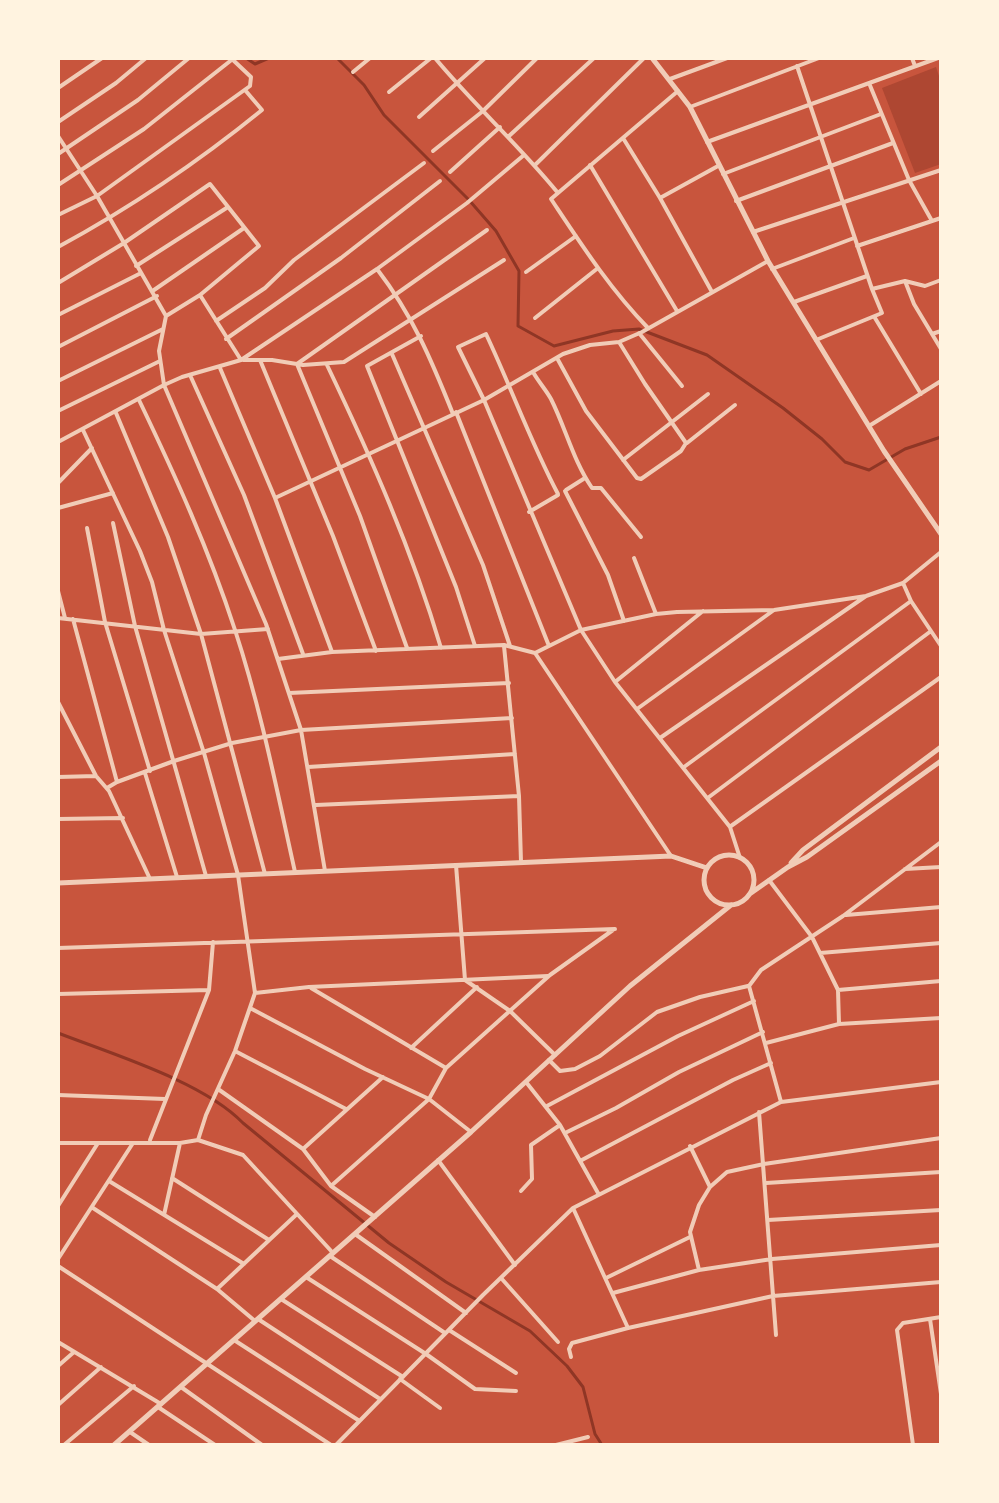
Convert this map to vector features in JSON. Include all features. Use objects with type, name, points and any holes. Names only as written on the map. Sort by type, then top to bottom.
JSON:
[{"type":"street","points":[[58,88],[102,58]]},
{"type":"street","points":[[58,122],[116,83],[146,58]]},
{"type":"street","points":[[58,154],[138,100],[189,58]]},
{"type":"street","points":[[353,72],[370,58]]},
{"type":"street","points":[[389,92],[433,58],[509,136],[558,193]]},
{"type":"street","points":[[419,117],[485,58]]},
{"type":"street","points":[[433,151],[483,111],[537,58]]},
{"type":"street","points":[[509,136],[594,58]]},
{"type":"street","points":[[535,165],[644,58]]},
{"type":"street","points":[[652,58],[690,107],[772,269],[884,451],[941,534]]},
{"type":"street","points":[[669,80],[727,58]]},
{"type":"street","points":[[690,107],[819,58]]},
{"type":"street","points":[[912,58],[915,66]]},
{"type":"street","points":[[58,185],[144,129],[234,59],[251,77],[252,83],[245,90],[97,196],[58,215]]},
{"type":"street","points":[[707,142],[940,59]]},
{"type":"street","points":[[797,66],[882,313],[816,340]]},
{"type":"street","points":[[869,83],[909,180],[932,221]]},
{"type":"street","points":[[58,247],[111,219],[262,110],[245,90]]},
{"type":"street","points":[[678,91],[551,199],[682,386]]},
{"type":"street","points":[[722,174],[881,114]]},
{"type":"street","points":[[450,172],[500,127]]},
{"type":"street","points":[[58,136],[111,219],[166,316],[159,351],[164,385],[278,659],[301,730],[325,871]]},
{"type":"street","points":[[623,138],[712,292]]},
{"type":"street","points":[[736,201],[893,143]]},
{"type":"street","points":[[58,442],[164,385],[241,360],[377,269],[467,203],[524,155]]},
{"type":"street","points":[[216,321],[265,288],[294,260],[424,163]]},
{"type":"street","points":[[590,165],[677,311]]},
{"type":"street","points":[[660,198],[718,166]]},
{"type":"street","points":[[753,232],[941,170]]},
{"type":"street","points":[[226,339],[387,224],[440,181]]},
{"type":"street","points":[[58,283],[124,243],[210,184],[259,246],[200,295],[166,316]]},
{"type":"street","points":[[136,266],[228,207]]},
{"type":"street","points":[[857,246],[941,218]]},
{"type":"street","points":[[153,290],[244,228]]},
{"type":"street","points":[[297,364],[487,230]]},
{"type":"street","points":[[526,272],[576,236]]},
{"type":"street","points":[[772,269],[854,238]]},
{"type":"street","points":[[241,360],[327,365],[344,362],[504,260]]},
{"type":"street","points":[[275,498],[484,400],[557,358],[590,345],[619,342],[644,331],[768,261]]},
{"type":"street","points":[[535,318],[598,268]]},
{"type":"street","points":[[377,269],[421,336],[549,646]]},
{"type":"street","points":[[58,315],[141,273]]},
{"type":"street","points":[[793,302],[867,276]]},
{"type":"street","points":[[872,289],[905,281],[925,286],[941,280]]},
{"type":"street","points":[[905,281],[914,304],[941,349]]},
{"type":"street","points":[[200,295],[241,360]]},
{"type":"street","points":[[58,347],[157,296]]},
{"type":"street","points":[[874,317],[921,394]]},
{"type":"street","points":[[58,381],[163,329]]},
{"type":"street","points":[[932,334],[941,331]]},
{"type":"street","points":[[558,494],[486,334],[458,347],[484,400],[581,630],[615,682],[730,827],[740,858]]},
{"type":"street","points":[[421,336],[367,366],[456,587],[475,646]]},
{"type":"street","points":[[619,342],[686,443]]},
{"type":"street","points":[[392,354],[483,565],[507,645],[521,862]]},
{"type":"street","points":[[557,358],[586,411],[637,478],[641,479],[684,449],[686,443],[735,405]]},
{"type":"street","points":[[260,360],[376,651]]},
{"type":"street","points":[[58,411],[160,361]]},
{"type":"street","points":[[297,364],[360,516],[407,649]]},
{"type":"street","points":[[327,365],[368,453],[423,587],[441,648]]},
{"type":"street","points":[[220,368],[275,498],[332,652]]},
{"type":"street","points":[[533,372],[550,399],[569,448],[592,488],[601,488],[641,537]]},
{"type":"street","points":[[190,375],[260,533],[304,655]]},
{"type":"street","points":[[869,426],[941,381]]},
{"type":"street","points":[[623,460],[708,394]]},
{"type":"street","points":[[139,400],[195,520],[236,632],[265,737],[295,872]]},
{"type":"street","points":[[116,413],[168,537],[201,634],[265,874]]},
{"type":"street","points":[[83,430],[148,571],[238,875],[255,993],[198,1140]]},
{"type":"street","points":[[58,483],[92,448]]},
{"type":"street","points":[[529,512],[586,478]]},
{"type":"street","points":[[565,491],[608,575],[624,621]]},
{"type":"street","points":[[58,508],[113,493]]},
{"type":"street","points":[[113,523],[135,626],[206,876]]},
{"type":"street","points":[[87,528],[105,622],[177,877]]},
{"type":"street","points":[[535,653],[581,630],[656,614],[774,610],[866,596],[903,583],[941,552]]},
{"type":"street","points":[[634,558],[656,614]]},
{"type":"street","points":[[903,583],[911,601],[941,646]]},
{"type":"street","points":[[58,591],[61,618],[201,634],[268,629]]},
{"type":"street","points":[[660,738],[866,596]]},
{"type":"street","points":[[684,767],[911,601]]},
{"type":"street","points":[[637,709],[774,610]]},
{"type":"street","points":[[615,682],[703,611]]},
{"type":"street","points":[[73,619],[117,782]]},
{"type":"street","points":[[708,797],[931,631]]},
{"type":"street","points":[[278,659],[332,652],[507,645],[535,653],[671,856]]},
{"type":"street","points":[[730,827],[941,677]]},
{"type":"street","points":[[289,693],[509,683]]},
{"type":"street","points":[[58,702],[96,776],[107,788],[123,818],[150,879]]},
{"type":"street","points":[[107,788],[174,761],[232,743],[301,730],[512,718]]},
{"type":"street","points":[[788,867],[803,850],[941,747]]},
{"type":"street","points":[[308,767],[515,754]]},
{"type":"street","points":[[751,893],[754,877],[747,863],[740,858],[718,857],[707,868],[704,882],[709,896],[722,905],[738,904],[941,761]]},
{"type":"street","points":[[58,777],[96,776]]},
{"type":"street","points":[[316,805],[519,796]]},
{"type":"street","points":[[58,819],[123,818]]},
{"type":"street","points":[[549,1060],[560,1071],[575,1069],[600,1056],[657,1012],[700,997],[749,986],[761,970],[843,916],[941,842]]},
{"type":"street","points":[[58,883],[671,856],[707,868]]},
{"type":"street","points":[[456,865],[465,980]]},
{"type":"street","points":[[903,869],[941,867]]},
{"type":"street","points":[[769,880],[812,937],[838,990],[839,1024]]},
{"type":"street","points":[[114,1445],[471,1132],[639,978],[731,905]]},
{"type":"street","points":[[843,916],[941,907]]},
{"type":"street","points":[[58,948],[615,929],[550,975],[446,1068],[429,1099],[331,1186]]},
{"type":"street","points":[[150,1141],[209,990],[213,942]]},
{"type":"street","points":[[820,953],[941,943]]},
{"type":"street","points":[[255,993],[309,987],[550,975]]},
{"type":"street","points":[[465,980],[510,1011],[555,1055]]},
{"type":"street","points":[[838,990],[941,981]]},
{"type":"street","points":[[749,986],[781,1102]]},
{"type":"street","points":[[309,987],[446,1068]]},
{"type":"street","points":[[411,1048],[477,987]]},
{"type":"street","points":[[58,994],[209,990]]},
{"type":"street","points":[[547,1106],[678,1036],[754,1001]]},
{"type":"street","points":[[250,1008],[429,1099],[471,1132]]},
{"type":"street","points":[[766,1043],[839,1024],[941,1018]]},
{"type":"street","points":[[565,1133],[679,1072],[763,1032]]},
{"type":"street","points":[[235,1051],[346,1109]]},
{"type":"street","points":[[580,1161],[771,1063]]},
{"type":"street","points":[[303,1149],[383,1077]]},
{"type":"street","points":[[526,1082],[560,1125],[598,1193]]},
{"type":"street","points":[[58,1266],[334,1445],[573,1208],[598,1193],[781,1102],[941,1082]]},
{"type":"street","points":[[218,1089],[303,1149],[331,1186],[373,1218]]},
{"type":"street","points":[[58,1095],[165,1099]]},
{"type":"street","points":[[759,1112],[776,1335]]},
{"type":"street","points":[[521,1191],[532,1179],[531,1145],[560,1125]]},
{"type":"street","points":[[699,1270],[690,1232],[699,1205],[710,1187],[727,1172],[941,1138]]},
{"type":"street","points":[[58,1143],[180,1143],[198,1140],[243,1155],[332,1254],[447,1332],[516,1373]]},
{"type":"street","points":[[58,1206],[98,1143]]},
{"type":"street","points":[[58,1259],[133,1143]]},
{"type":"street","points":[[164,1215],[180,1143]]},
{"type":"street","points":[[690,1146],[710,1187]]},
{"type":"street","points":[[438,1160],[515,1265]]},
{"type":"street","points":[[766,1183],[941,1172]]},
{"type":"street","points":[[172,1178],[269,1240]]},
{"type":"street","points":[[109,1181],[244,1264]]},
{"type":"street","points":[[93,1208],[380,1399]]},
{"type":"street","points":[[573,1208],[628,1328]]},
{"type":"street","points":[[768,1220],[941,1210]]},
{"type":"street","points":[[217,1289],[298,1214]]},
{"type":"street","points":[[357,1232],[468,1311]]},
{"type":"street","points":[[606,1278],[691,1237]]},
{"type":"street","points":[[613,1293],[699,1270],[772,1259],[941,1245]]},
{"type":"street","points":[[306,1277],[475,1389],[516,1391]]},
{"type":"street","points":[[501,1278],[558,1342]]},
{"type":"street","points":[[571,1357],[569,1349],[572,1343],[773,1296],[941,1282]]},
{"type":"street","points":[[281,1299],[401,1378],[440,1408]]},
{"type":"street","points":[[913,1445],[897,1330],[903,1323],[941,1317]]},
{"type":"street","points":[[930,1319],[941,1394]]},
{"type":"street","points":[[234,1340],[358,1420]]},
{"type":"street","points":[[58,1342],[134,1386],[215,1445]]},
{"type":"street","points":[[58,1366],[74,1352]]},
{"type":"street","points":[[58,1405],[101,1367]]},
{"type":"street","points":[[64,1445],[134,1386]]},
{"type":"street","points":[[181,1387],[262,1445]]},
{"type":"street","points":[[130,1432],[149,1445]]},
{"type":"street","points":[[556,1445],[588,1437]]},
{"type":"shaded area","points":[[936,67],[941,82],[941,164],[915,173],[882,88]]},
{"type":"waterway","points":[[246,58],[255,64],[269,58]]},
{"type":"waterway","points":[[337,58],[364,85],[384,115],[496,231],[519,271],[518,326],[554,346],[613,331],[639,329],[707,355],[783,408],[845,462],[869,470],[905,449],[941,437]]},
{"type":"waterway","points":[[58,1033],[156,1070],[226,1108],[389,1243],[446,1282],[530,1331],[567,1366],[583,1387],[595,1434],[602,1445]]}]
